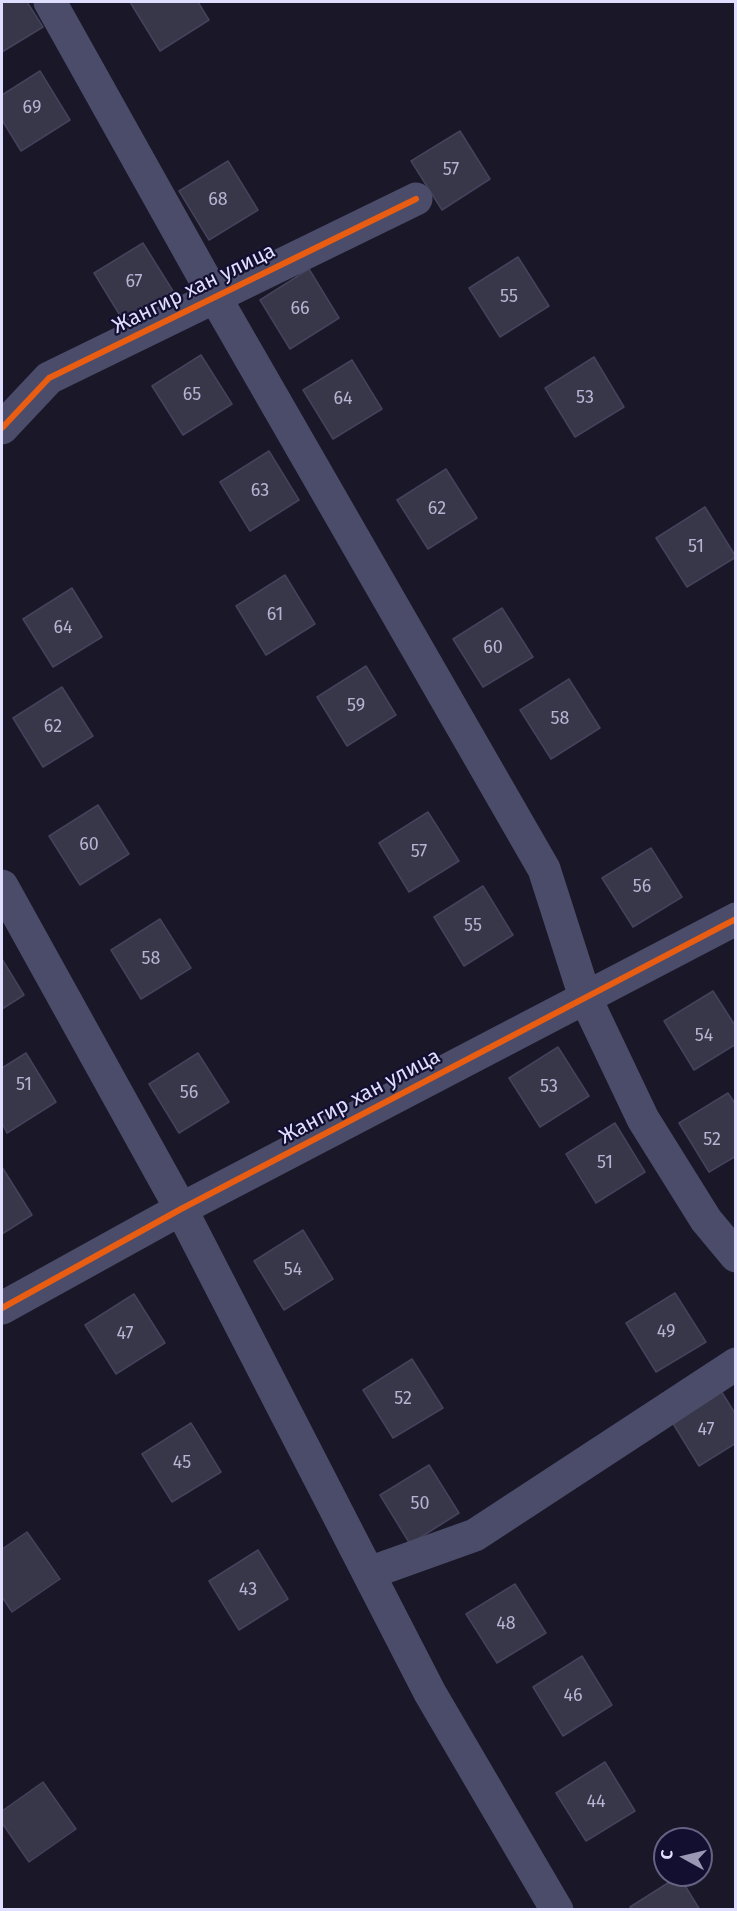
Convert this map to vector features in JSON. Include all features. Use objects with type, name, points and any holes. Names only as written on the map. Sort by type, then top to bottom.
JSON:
[{"type":"street","points":[[50,2],[215,297],[544,869],[585,997],[643,1119],[706,1220],[735,1256]]},
{"type":"street","name":"Жангир хан улица","points":[[2,428],[49,378],[416,199]]},
{"type":"street","points":[[2,886],[181,1209],[430,1693],[557,1910]]},
{"type":"street","name":"Жангир хан улица","points":[[2,1308],[181,1209],[735,919]]},
{"type":"street","points":[[369,1573],[475,1535],[735,1364]]},
{"type":"building","points":[[2,2],[27,2],[43,27],[2,52]]},
{"type":"building","points":[[130,2],[198,2],[209,20],[160,51]]},
{"type":"building","points":[[40,71],[70,120],[21,151],[2,120],[2,95]]},
{"type":"building","points":[[460,131],[490,179],[442,210],[411,161]]},
{"type":"building","points":[[228,161],[258,210],[209,240],[179,191]]},
{"type":"building","points":[[143,243],[173,291],[124,322],[94,273]]},
{"type":"building","points":[[518,257],[549,306],[500,337],[469,288]]},
{"type":"building","points":[[309,269],[339,318],[290,349],[260,300]]},
{"type":"building","points":[[201,355],[232,404],[183,435],[152,386]]},
{"type":"building","points":[[594,357],[624,407],[575,437],[545,388]]},
{"type":"building","points":[[352,360],[382,409],[333,439],[303,390]]},
{"type":"building","points":[[269,451],[299,500],[250,531],[220,482]]},
{"type":"building","points":[[446,469],[477,518],[428,549],[397,500]]},
{"type":"building","points":[[705,507],[736,557],[687,587],[656,538]]},
{"type":"building","points":[[285,575],[315,624],[266,655],[236,606]]},
{"type":"building","points":[[72,588],[102,637],[53,667],[23,619]]},
{"type":"building","points":[[502,608],[533,657],[483,687],[453,639]]},
{"type":"building","points":[[366,666],[396,715],[347,746],[317,697]]},
{"type":"building","points":[[569,679],[600,728],[551,759],[520,710]]},
{"type":"building","points":[[62,687],[93,736],[43,767],[13,718]]},
{"type":"building","points":[[98,805],[129,854],[80,885],[49,836]]},
{"type":"building","points":[[428,812],[459,861],[409,892],[379,843]]},
{"type":"building","points":[[651,848],[682,897],[633,927],[602,878]]},
{"type":"building","points":[[483,886],[513,935],[464,966],[434,917]]},
{"type":"building","points":[[160,919],[191,968],[141,999],[111,950]]},
{"type":"building","points":[[2,959],[24,995],[2,1009]]},
{"type":"building","points":[[713,991],[736,1027],[736,1044],[694,1070],[664,1021]]},
{"type":"building","points":[[558,1047],[589,1096],[540,1127],[509,1078]]},
{"type":"building","points":[[26,1053],[56,1102],[7,1133],[2,1123],[2,1068]]},
{"type":"building","points":[[198,1053],[229,1102],[179,1133],[149,1084]]},
{"type":"building","points":[[728,1093],[736,1105],[736,1156],[709,1172],[679,1123]]},
{"type":"building","points":[[615,1123],[645,1172],[596,1203],[566,1154]]},
{"type":"building","points":[[2,1167],[32,1215],[2,1234]]},
{"type":"building","points":[[303,1230],[333,1279],[284,1310],[254,1261]]},
{"type":"building","points":[[675,1293],[706,1342],[656,1372],[626,1323]]},
{"type":"building","points":[[134,1294],[165,1343],[116,1374],[85,1325]]},
{"type":"building","points":[[412,1359],[443,1408],[393,1438],[363,1390]]},
{"type":"building","points":[[718,1386],[736,1415],[736,1443],[699,1466],[669,1417]]},
{"type":"building","points":[[191,1423],[221,1472],[172,1502],[142,1454]]},
{"type":"building","points":[[429,1465],[459,1513],[410,1544],[380,1495]]},
{"type":"building","points":[[27,1532],[60,1579],[12,1612],[2,1597],[2,1549]]},
{"type":"building","points":[[258,1550],[288,1599],[239,1630],[209,1581]]},
{"type":"building","points":[[515,1584],[546,1633],[497,1663],[466,1614]]},
{"type":"building","points":[[582,1656],[612,1705],[563,1736],[533,1687]]},
{"type":"building","points":[[605,1762],[635,1811],[586,1841],[556,1793]]},
{"type":"building","points":[[43,1782],[76,1829],[29,1862],[2,1823],[2,1811]]},
{"type":"building","points":[[662,1887],[686,1887],[700,1910],[632,1910],[630,1907]]},
{"type":"cycle path","points":[[2,428],[49,378],[416,199]]},
{"type":"cycle path","points":[[2,1308],[181,1209],[736,919]]}]
